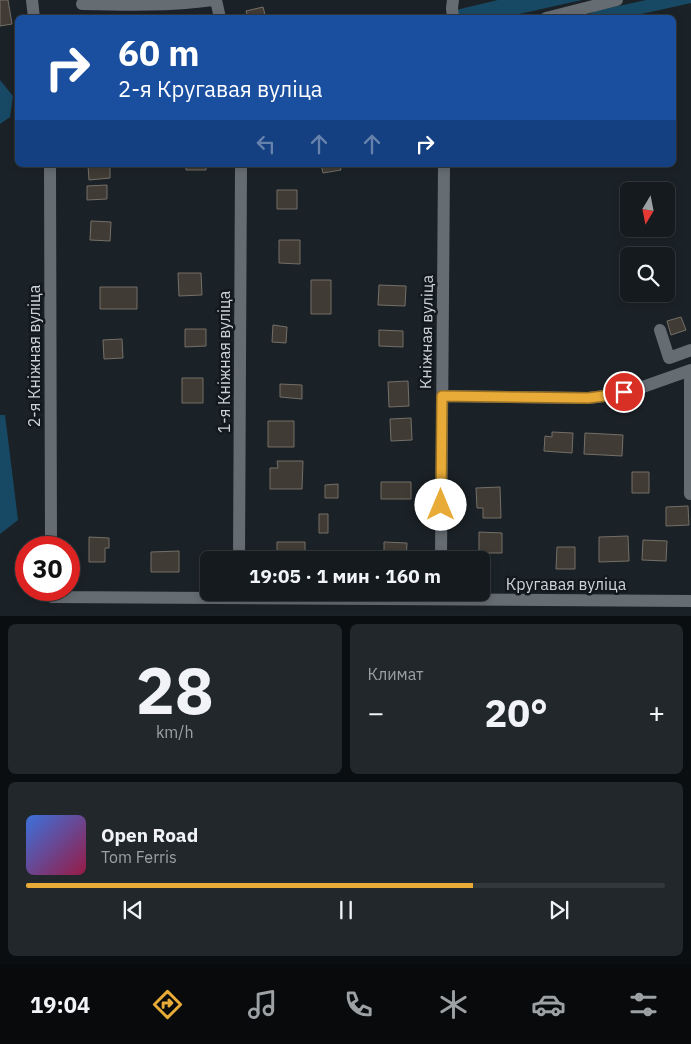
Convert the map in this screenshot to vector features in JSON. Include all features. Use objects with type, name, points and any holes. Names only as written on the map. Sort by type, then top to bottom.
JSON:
[{"type":"street","points":[[32,0],[34,15]]},
{"type":"street","points":[[82,4],[182,4],[214,0],[219,15]]},
{"type":"street","points":[[453,0],[453,15]]},
{"type":"street","points":[[558,15],[616,0]]},
{"type":"street","name":"2-я Кніжная вуліца","points":[[50,167],[52,536]]},
{"type":"street","name":"1-я Кніжная вуліца","points":[[239,551],[241,167]]},
{"type":"street","name":"Кніжная вуліца","points":[[441,551],[444,167]]},
{"type":"street","points":[[660,330],[669,358],[691,350]]},
{"type":"street","points":[[442,396],[588,398],[636,389],[691,370],[690,494]]},
{"type":"street","name":"Кругавая вуліца","points":[[80,594],[200,595]]},
{"type":"street","name":"Кругавая вуліца","points":[[490,597],[691,601]]},
{"type":"shaded area","points":[[498,0],[582,0],[515,15],[457,15],[456,10]]},
{"type":"shaded area","points":[[646,0],[691,0],[691,3],[637,15],[587,15],[596,11]]},
{"type":"shaded area","points":[[0,80],[13,96],[10,117],[0,124]]},
{"type":"shaded area","points":[[0,415],[5,415],[18,520],[0,534]]},
{"type":"building","points":[[0,0],[8,0],[12,24],[0,26]]},
{"type":"building","points":[[263,7],[265,15],[247,15],[246,11]]},
{"type":"building","points":[[88,167],[110,167],[110,178],[89,180]]},
{"type":"building","points":[[186,167],[206,167],[206,170],[186,170]]},
{"type":"building","points":[[322,167],[340,167],[341,170],[323,173]]},
{"type":"building","points":[[107,185],[107,199],[87,200],[87,186]]},
{"type":"building","points":[[277,190],[297,190],[297,209],[277,209]]},
{"type":"building","points":[[91,221],[111,222],[110,241],[90,240]]},
{"type":"building","points":[[279,240],[300,240],[300,264],[279,263]]},
{"type":"building","points":[[178,273],[201,273],[202,295],[179,296]]},
{"type":"building","points":[[311,280],[331,280],[331,314],[311,314]]},
{"type":"building","points":[[379,285],[406,286],[405,306],[378,305]]},
{"type":"building","points":[[100,287],[137,287],[137,309],[100,309]]},
{"type":"building","points":[[681,317],[686,330],[671,335],[667,321]]},
{"type":"building","points":[[273,325],[287,327],[286,343],[272,342]]},
{"type":"building","points":[[185,329],[206,329],[206,346],[185,347]]},
{"type":"building","points":[[379,330],[403,331],[403,347],[379,346]]},
{"type":"building","points":[[122,339],[123,358],[104,359],[103,340]]},
{"type":"building","points":[[182,378],[203,378],[203,403],[182,403]]},
{"type":"building","points":[[408,381],[409,406],[389,407],[388,382]]},
{"type":"building","points":[[280,384],[302,385],[302,399],[280,397]]},
{"type":"building","points":[[411,418],[412,440],[391,441],[390,419]]},
{"type":"building","points":[[268,421],[294,421],[294,447],[268,447]]},
{"type":"building","points":[[552,432],[573,433],[572,453],[544,451],[545,436],[552,437]]},
{"type":"building","points":[[585,433],[623,435],[622,456],[584,454]]},
{"type":"building","points":[[277,461],[303,461],[302,489],[270,489],[270,468],[278,468]]},
{"type":"building","points":[[632,472],[649,472],[649,493],[632,493]]},
{"type":"building","points":[[381,482],[411,482],[411,499],[381,499]]},
{"type":"building","points":[[338,484],[338,498],[325,498],[325,485]]},
{"type":"building","points":[[500,487],[501,518],[483,518],[483,508],[477,508],[476,488]]},
{"type":"building","points":[[688,506],[689,525],[666,526],[666,507]]},
{"type":"building","points":[[319,514],[328,514],[328,533],[319,533]]},
{"type":"building","points":[[479,532],[502,533],[502,553],[479,551]]},
{"type":"building","points":[[628,536],[629,561],[599,562],[599,537]]},
{"type":"building","points":[[89,537],[109,538],[109,548],[105,548],[105,562],[89,562]]},
{"type":"building","points":[[643,540],[667,541],[666,561],[642,560]]},
{"type":"building","points":[[277,542],[305,542],[305,551],[277,551]]},
{"type":"building","points":[[384,542],[407,543],[407,551],[384,551]]},
{"type":"building","points":[[557,547],[575,547],[575,569],[556,569]]},
{"type":"building","points":[[179,551],[179,572],[151,572],[151,552]]},
{"type":"route","points":[[441,505],[442,396],[588,398],[624,392]]}]
